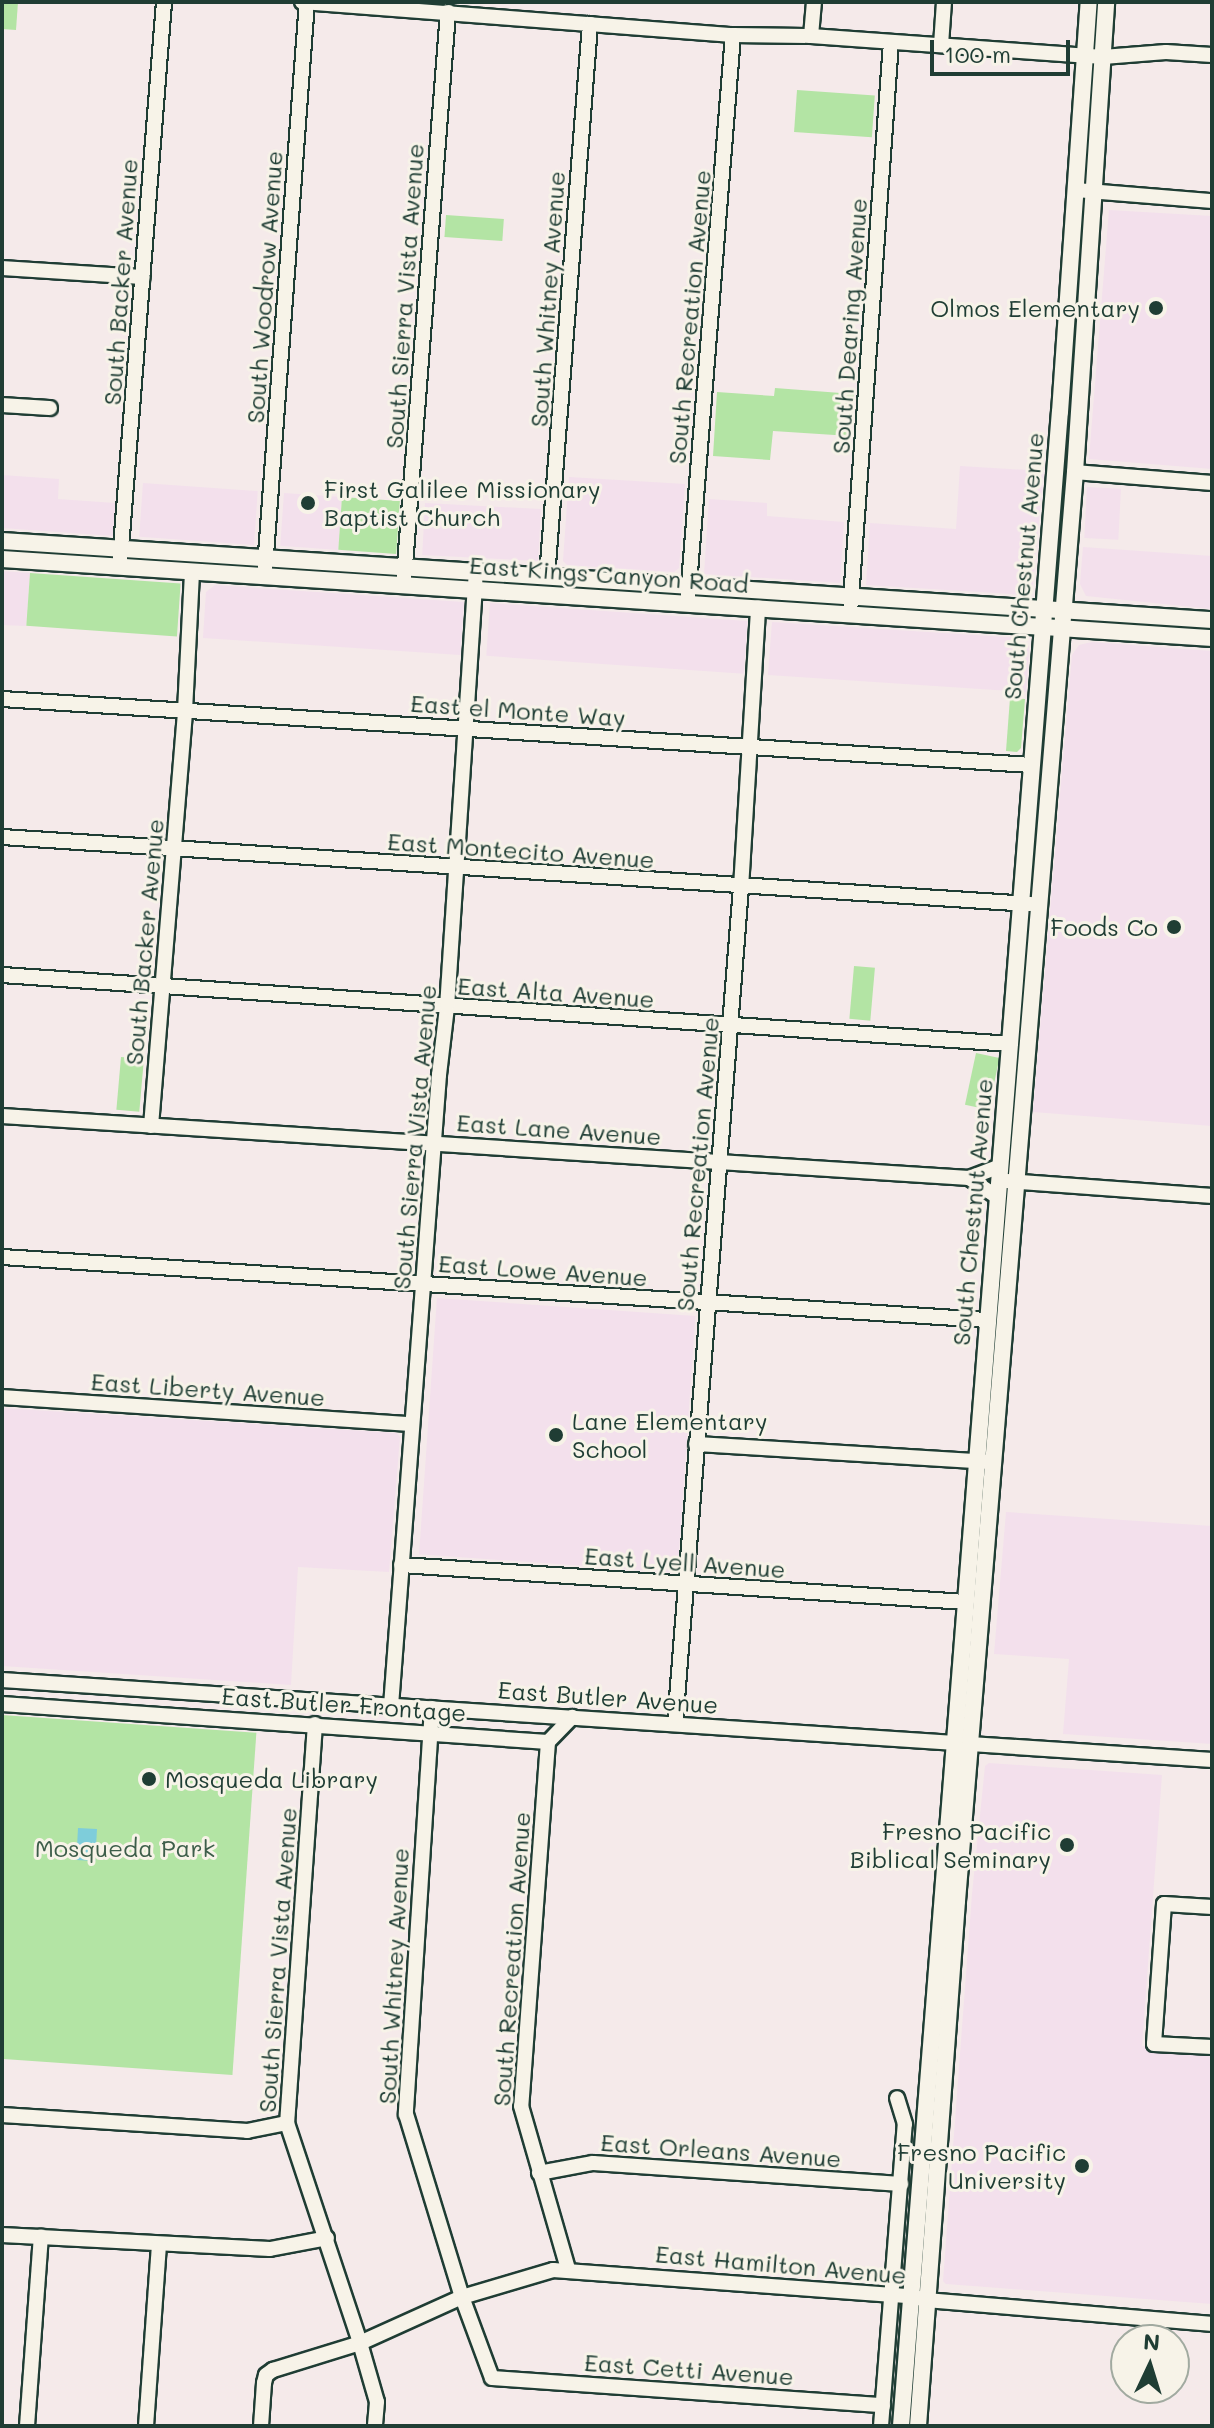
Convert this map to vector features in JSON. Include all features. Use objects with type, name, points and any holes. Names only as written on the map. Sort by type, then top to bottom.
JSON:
[{"type":"main road","name":"South Chestnut Avenue","points":[[1089,2],[1095,56]]},
{"type":"main road","name":"South Chestnut Avenue","points":[[918,2426],[984,1462],[989,1281],[1003,1182],[1029,904],[1031,765],[1066,332],[1085,190],[1095,56],[1106,2]]},
{"type":"main road","name":"South Chestnut Avenue","points":[[901,2426],[901,2295],[964,1742],[966,1602],[1001,1358],[1003,1182],[1011,1044],[1029,904],[1044,841],[1075,472],[1084,333],[1085,190]]},
{"type":"main road","points":[[1066,332],[1084,333]]},
{"type":"main road","name":"East Kings Canyon Road","points":[[2,541],[120,557],[192,571],[404,576],[688,594],[851,594],[1212,620]]},
{"type":"main road","name":"East Kings Canyon Road","points":[[2,559],[266,558],[404,576]]},
{"type":"main road","name":"East Kings Canyon Road","points":[[474,580],[547,577],[688,594],[758,608],[1212,638]]},
{"type":"main road","points":[[1031,765],[1038,779],[1036,830],[1044,841]]},
{"type":"main road","points":[[989,1281],[997,1286],[992,1349],[1001,1358]]},
{"type":"street","name":"South Backer Avenue","points":[[120,557],[164,2]]},
{"type":"street","points":[[305,2],[441,8],[733,35],[811,36],[1095,56],[1166,52],[1212,55]]},
{"type":"street","name":"South Woodrow Avenue","points":[[265,575],[305,2]]},
{"type":"street","points":[[811,36],[814,2]]},
{"type":"street","points":[[941,45],[944,2]]},
{"type":"street","name":"South Sierra Vista Avenue","points":[[404,576],[441,8]]},
{"type":"street","name":"South Whitney Avenue","points":[[547,577],[590,24]]},
{"type":"street","name":"South Recreation Avenue","points":[[688,594],[733,35]]},
{"type":"street","name":"South Dearing Avenue","points":[[850,613],[891,43]]},
{"type":"street","points":[[1085,190],[1212,201]]},
{"type":"street","points":[[2,268],[143,277]]},
{"type":"street","points":[[2,405],[50,408]]},
{"type":"street","points":[[1075,472],[1212,483]]},
{"type":"street","name":"South Backer Avenue","points":[[151,1126],[185,711],[192,571]]},
{"type":"street","name":"South Sierra Vista Avenue","points":[[391,1706],[411,1424],[425,1285],[433,1142],[447,1007],[474,580]]},
{"type":"street","name":"South Recreation Avenue","points":[[675,1724],[741,888],[758,608]]},
{"type":"street","name":"East el Monte Way","points":[[2,699],[1031,765]]},
{"type":"street","name":"East Montecito Avenue","points":[[2,837],[741,888],[1029,904]]},
{"type":"street","name":"East Alta Avenue","points":[[2,975],[1011,1044]]},
{"type":"street","name":"East Lane Avenue","points":[[2,1116],[433,1142],[1212,1196]]},
{"type":"street","points":[[969,1178],[1003,1182]]},
{"type":"street","name":"East Lowe Avenue","points":[[2,1257],[986,1320]]},
{"type":"street","name":"East Liberty Avenue","points":[[2,1397],[411,1424]]},
{"type":"street","points":[[696,1444],[984,1462]]},
{"type":"street","name":"East Lyell Avenue","points":[[401,1565],[966,1602]]},
{"type":"street","name":"East Butler Avenue","points":[[2,1680],[1212,1760]]},
{"type":"street","points":[[137,1712],[138,1689]]},
{"type":"street","name":"East Butler Frontage","points":[[2,1704],[548,1742]]},
{"type":"street","name":"South Whitney Avenue","points":[[432,1708],[406,2114],[462,2297],[492,2378]]},
{"type":"street","points":[[548,1742],[572,1717]]},
{"type":"street","name":"South Sierra Vista Avenue","points":[[315,1724],[287,2123],[360,2343],[377,2402],[375,2426]]},
{"type":"street","name":"South Recreation Avenue","points":[[548,1742],[521,2106],[568,2269]]},
{"type":"street","points":[[1212,1907],[1164,1904],[1154,2044],[1212,2047]]},
{"type":"street","points":[[881,2426],[901,2295],[901,2184],[905,2124],[897,2098]]},
{"type":"street","points":[[2,2115],[247,2131],[287,2123]]},
{"type":"street","name":"East Orleans Avenue","points":[[539,2173],[593,2163],[901,2184]]},
{"type":"street","points":[[2,2235],[270,2249],[327,2238]]},
{"type":"street","points":[[27,2426],[41,2237]]},
{"type":"street","points":[[146,2426],[159,2244]]},
{"type":"street","name":"East Hamilton Avenue","points":[[261,2426],[266,2375],[360,2343],[462,2297],[553,2270],[901,2295],[927,2300],[1212,2324]]},
{"type":"street","name":"East Cetti Avenue","points":[[492,2378],[883,2405]]},
{"type":"shaded area","name":"Olmos Elementary","points":[[1109,210],[1212,216],[1212,469],[1089,459]]},
{"type":"shaded area","points":[[960,466],[1044,471],[1032,593],[866,585],[870,523],[956,529]]},
{"type":"shaded area","points":[[2,475],[59,479],[58,499],[115,503],[113,536],[2,528]]},
{"type":"shaded area","points":[[569,477],[685,484],[679,568],[674,572],[567,565],[563,561]]},
{"type":"shaded area","points":[[143,483],[258,491],[254,545],[139,537]]},
{"type":"shaded area","points":[[1087,487],[1121,489],[1118,540],[1084,538]]},
{"type":"shaded area","points":[[284,493],[342,497],[338,550],[280,546]]},
{"type":"shaded area","points":[[709,499],[767,503],[767,516],[844,522],[840,583],[704,574]]},
{"type":"shaded area","points":[[425,503],[541,509],[538,561],[422,555]]},
{"type":"shaded area","points":[[1083,547],[1212,556],[1212,609],[1086,596],[1080,584]]},
{"type":"shaded area","points":[[2,571],[30,573],[26,626],[2,625]]},
{"type":"shaded area","points":[[215,585],[464,602],[460,655],[203,638],[206,592]]},
{"type":"shaded area","points":[[490,603],[747,621],[744,674],[486,656]]},
{"type":"shaded area","points":[[772,622],[1022,638],[1029,646],[1026,692],[768,675]]},
{"type":"shaded area","points":[[1092,642],[1212,651],[1212,1126],[1033,1112],[1072,655],[1079,645]]},
{"type":"shaded area","name":"Lane Elementary School","points":[[437,1298],[695,1316],[677,1572],[419,1554]]},
{"type":"shaded area","points":[[2,1408],[397,1433],[400,1437],[389,1572],[298,1567],[291,1685],[2,1666]]},
{"type":"shaded area","points":[[1006,1512],[1212,1526],[1212,1744],[1063,1734],[1069,1659],[994,1654]]},
{"type":"shaded area","name":"Fresno Pacific University","points":[[989,1763],[1162,1775],[1142,2046],[1212,2052],[1212,2304],[946,2284],[943,2281],[972,1894],[985,1766]]},
{"type":"green space","points":[[2,2],[18,2],[16,30],[2,29]]},
{"type":"green space","points":[[797,90],[875,95],[872,137],[794,132]]},
{"type":"green space","points":[[446,215],[504,219],[502,241],[444,237]]},
{"type":"green space","points":[[775,388],[854,394],[850,436],[773,431],[770,460],[713,456],[717,392],[774,396]]},
{"type":"green space","points":[[342,497],[400,501],[396,554],[338,550]]},
{"type":"green space","points":[[30,573],[181,584],[177,636],[26,626]]},
{"type":"green space","points":[[1010,698],[1025,699],[1021,748],[1017,752],[1006,751]]},
{"type":"green space","points":[[854,966],[875,968],[870,1021],[849,1019]]},
{"type":"green space","points":[[976,1053],[999,1058],[988,1110],[965,1105]]},
{"type":"green space","points":[[121,1057],[144,1059],[139,1112],[116,1110]]},
{"type":"green space","name":"Mosqueda Park","points":[[2,1715],[256,1733],[232,2075],[2,2059]]},
{"type":"water","points":[[78,1828],[97,1829],[95,1861],[76,1860]]},
{"type":"place","name":"Olmos Elementary","points":[[1156,308]]},
{"type":"place","name":"First Galilee Missionary Baptist Church","points":[[308,503]]},
{"type":"place","name":"Foods Co","points":[[1174,927]]},
{"type":"place","name":"Lane Elementary School","points":[[556,1435]]},
{"type":"place","name":"Mosqueda Library","points":[[149,1779]]},
{"type":"place","name":"Fresno Pacific Biblical Seminary","points":[[1067,1845]]},
{"type":"place","name":"Fresno Pacific University","points":[[1082,2166]]}]
